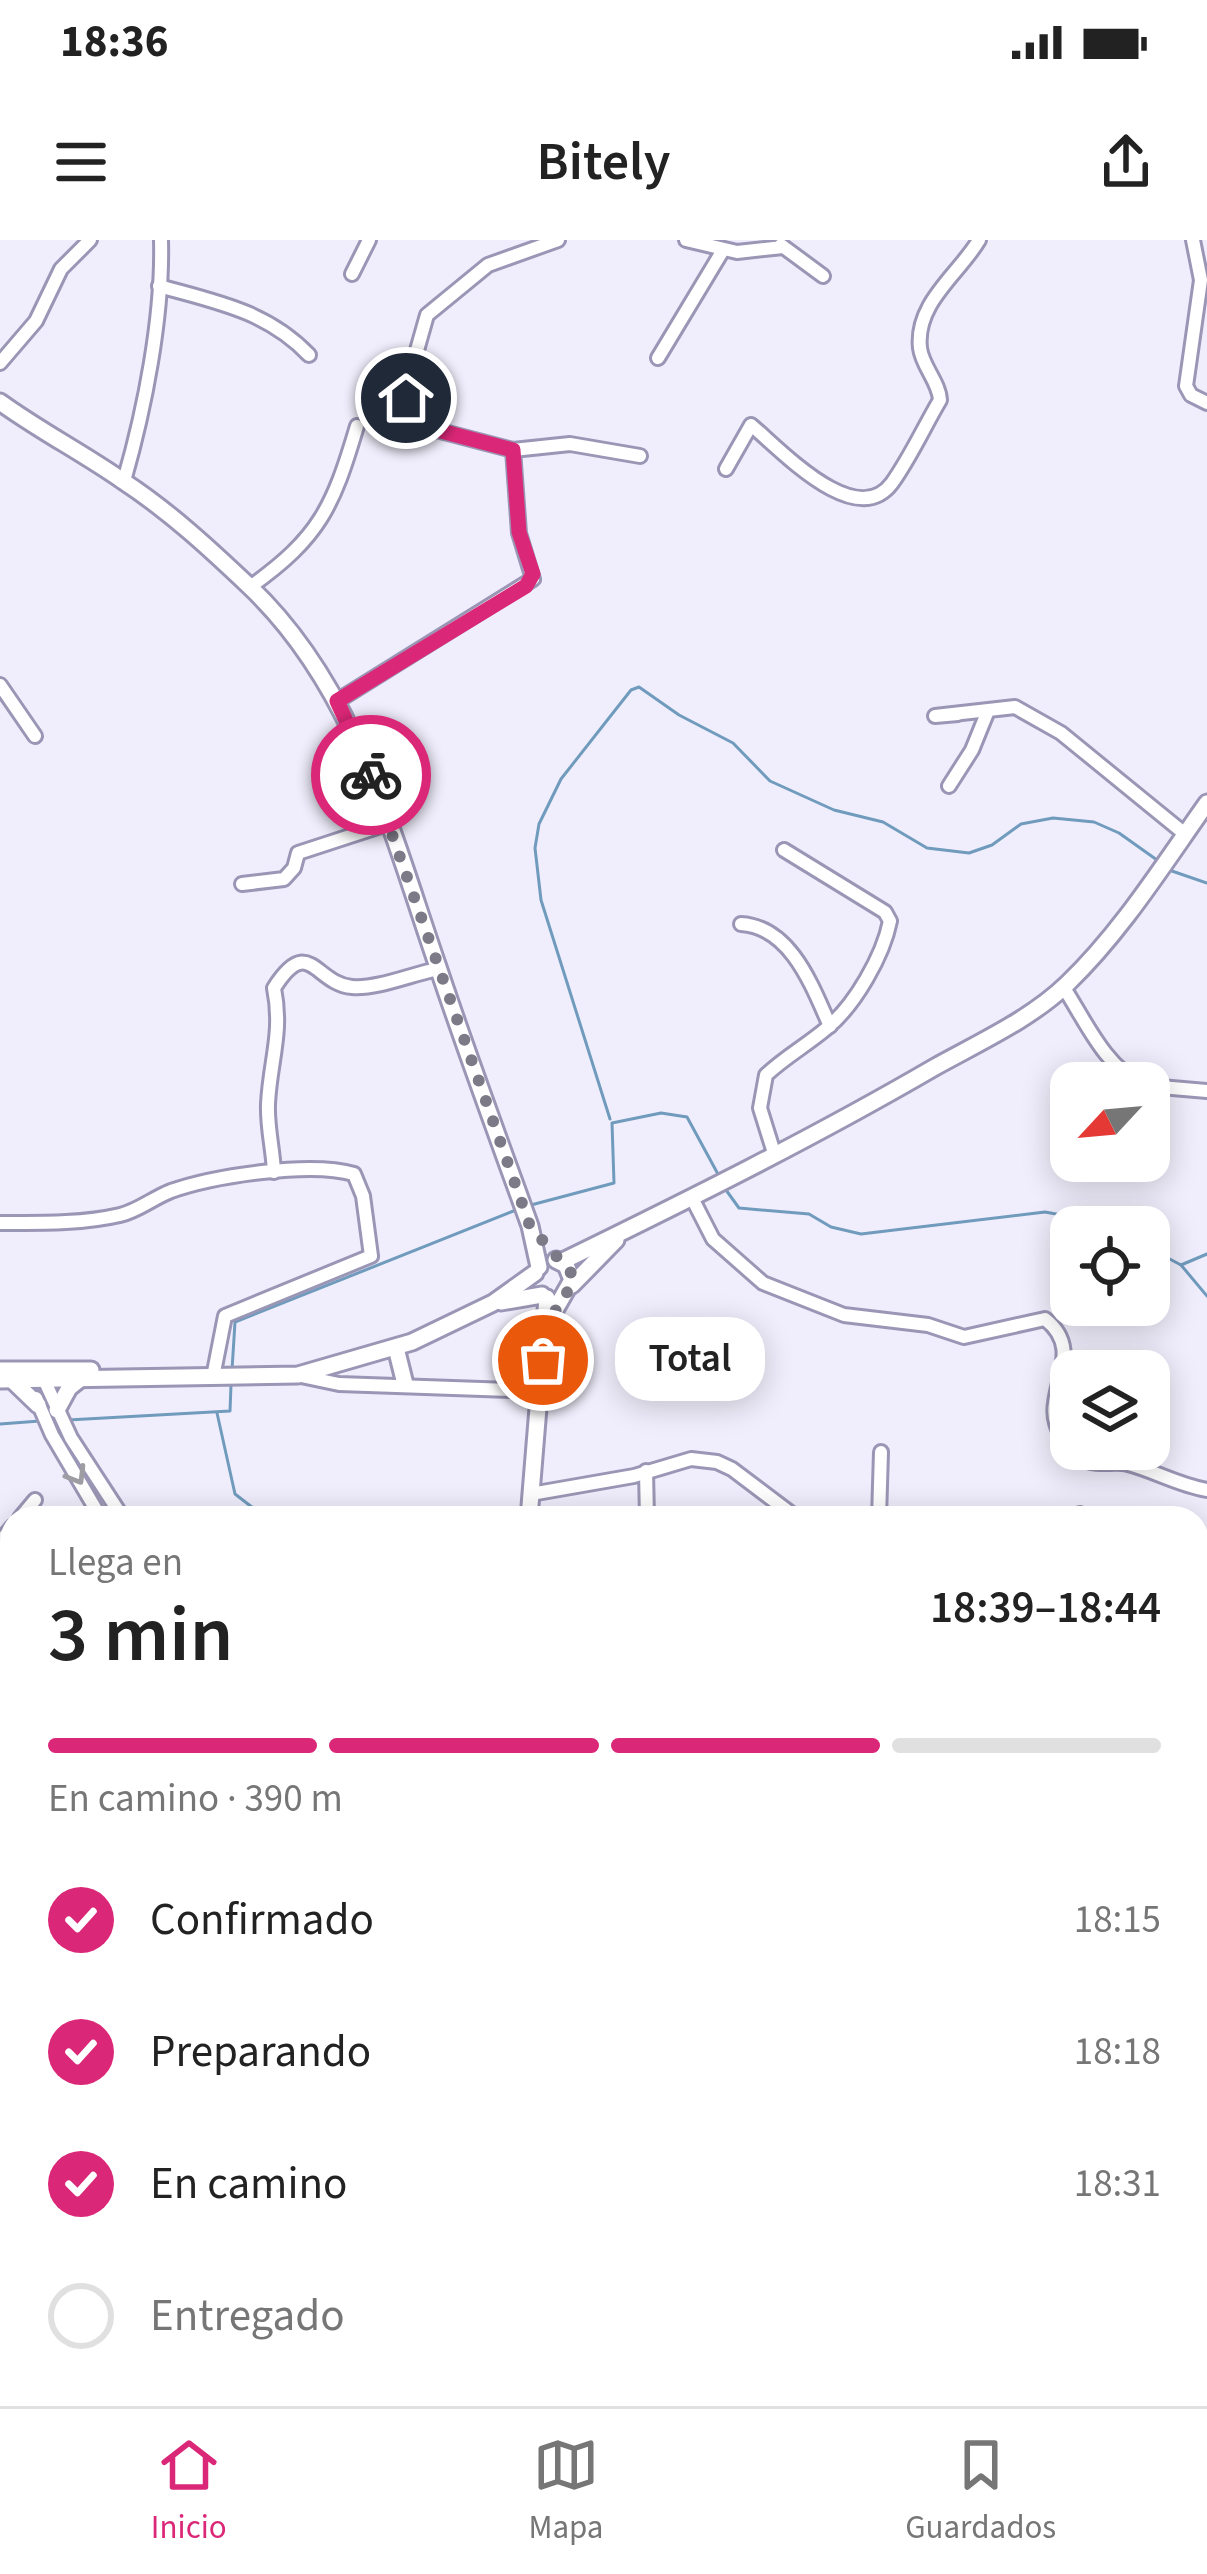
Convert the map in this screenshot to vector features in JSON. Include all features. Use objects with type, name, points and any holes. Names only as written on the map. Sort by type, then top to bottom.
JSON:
[{"type":"main road","points":[[0,402],[124,481],[250,587],[337,701],[390,823],[529,1221],[535,1285],[549,1297]]},
{"type":"main road","points":[[21,1376],[79,1380],[298,1376],[396,1348],[493,1303],[537,1270],[775,1156],[1003,1029],[1064,988],[1128,915],[1207,804]]},
{"type":"main road","points":[[529,1221],[572,1274],[572,1285]]},
{"type":"main road","points":[[493,1303],[549,1297],[572,1285],[625,1231]]},
{"type":"main road","points":[[530,1506],[549,1297]]},
{"type":"main road","points":[[396,1348],[405,1384]]},
{"type":"main road","points":[[21,1376],[213,1377]]},
{"type":"main road","points":[[21,1376],[48,1409],[79,1380]]},
{"type":"street","points":[[0,363],[36,321],[61,269],[90,240]]},
{"type":"street","points":[[124,481],[138,432],[159,286],[160,240]]},
{"type":"street","points":[[352,274],[369,240]]},
{"type":"street","points":[[558,240],[488,265],[427,316],[408,382],[408,411],[413,420],[513,450],[570,444],[640,456]]},
{"type":"street","points":[[686,240],[723,250],[780,244],[823,276]]},
{"type":"street","points":[[726,469],[751,425],[829,489],[862,500],[890,486],[940,400],[920,350],[924,315],[979,240]]},
{"type":"street","points":[[1193,240],[1201,280],[1186,386],[1207,404]]},
{"type":"street","points":[[658,358],[723,250]]},
{"type":"street","points":[[159,286],[253,313],[291,336],[309,355]]},
{"type":"street","points":[[250,587],[304,545],[336,493],[357,426]]},
{"type":"street","points":[[337,701],[532,579],[519,532],[513,450]]},
{"type":"street","points":[[0,685],[35,736]]},
{"type":"street","points":[[958,714],[935,716],[1015,707],[1061,733],[1185,834]]},
{"type":"street","points":[[950,786],[987,712]]},
{"type":"street","points":[[242,884],[284,879],[298,853],[390,823]]},
{"type":"street","points":[[775,1156],[760,1108],[766,1075],[844,1010],[877,956],[890,921],[885,912],[784,850]]},
{"type":"street","points":[[741,924],[770,931],[786,946],[830,1026]]},
{"type":"street","points":[[274,1172],[268,1109],[277,1056],[274,988],[284,973],[293,963],[306,962],[335,982],[358,987],[438,969]]},
{"type":"street","points":[[1064,988],[1114,1062]]},
{"type":"street","points":[[1170,1087],[1207,1091]]},
{"type":"street","points":[[0,1223],[66,1223],[126,1214],[148,1200],[213,1178],[274,1172],[354,1174],[363,1196],[370,1256],[225,1316],[213,1377]]},
{"type":"street","points":[[692,1198],[726,1253],[763,1282],[826,1309],[938,1326],[964,1337],[1045,1319],[1063,1343],[1063,1378],[1054,1406],[1065,1444],[1074,1454],[1091,1462],[1126,1464],[1207,1490]]},
{"type":"street","points":[[21,1376],[71,1438],[115,1506]]},
{"type":"street","points":[[298,1376],[338,1384],[539,1391]]},
{"type":"street","points":[[48,1409],[52,1435],[94,1506]]},
{"type":"street","points":[[879,1506],[880,1452]]},
{"type":"street","points":[[531,1495],[691,1459],[717,1462],[782,1506]]},
{"type":"street","points":[[646,1472],[646,1506]]},
{"type":"street","points":[[30,1506],[35,1500]]},
{"type":"waterway","points":[[610,1119],[541,900],[535,848],[539,824],[561,779],[631,690],[639,687],[733,743],[770,781],[834,810],[883,822],[927,848],[969,853],[992,845],[1021,824],[1053,818],[1094,822],[1157,860]]},
{"type":"waterway","points":[[1169,870],[1207,883]]},
{"type":"waterway","points":[[531,1205],[614,1183],[612,1123],[661,1113],[687,1117],[719,1176]]},
{"type":"waterway","points":[[726,1190],[739,1208],[809,1214],[831,1227],[861,1234],[1050,1213]]},
{"type":"waterway","points":[[232,1370],[235,1322],[516,1210]]},
{"type":"waterway","points":[[1170,1259],[1181,1265],[1207,1254]]},
{"type":"waterway","points":[[1181,1265],[1207,1296]]},
{"type":"waterway","points":[[68,1420],[230,1411],[231,1385]]},
{"type":"waterway","points":[[217,1413],[235,1494],[250,1506]]},
{"type":"waterway","points":[[0,1424],[40,1421]]},
{"type":"way so far","points":[[371,775],[530,1226],[572,1274],[572,1285],[559,1298],[547,1329],[543,1360]]},
{"type":"place","name":"Total","points":[[543,1360]]},
{"type":"route","points":[[371,775],[337,701],[526,586],[533,574],[519,532],[513,450],[422,426],[413,420],[406,398]]}]
